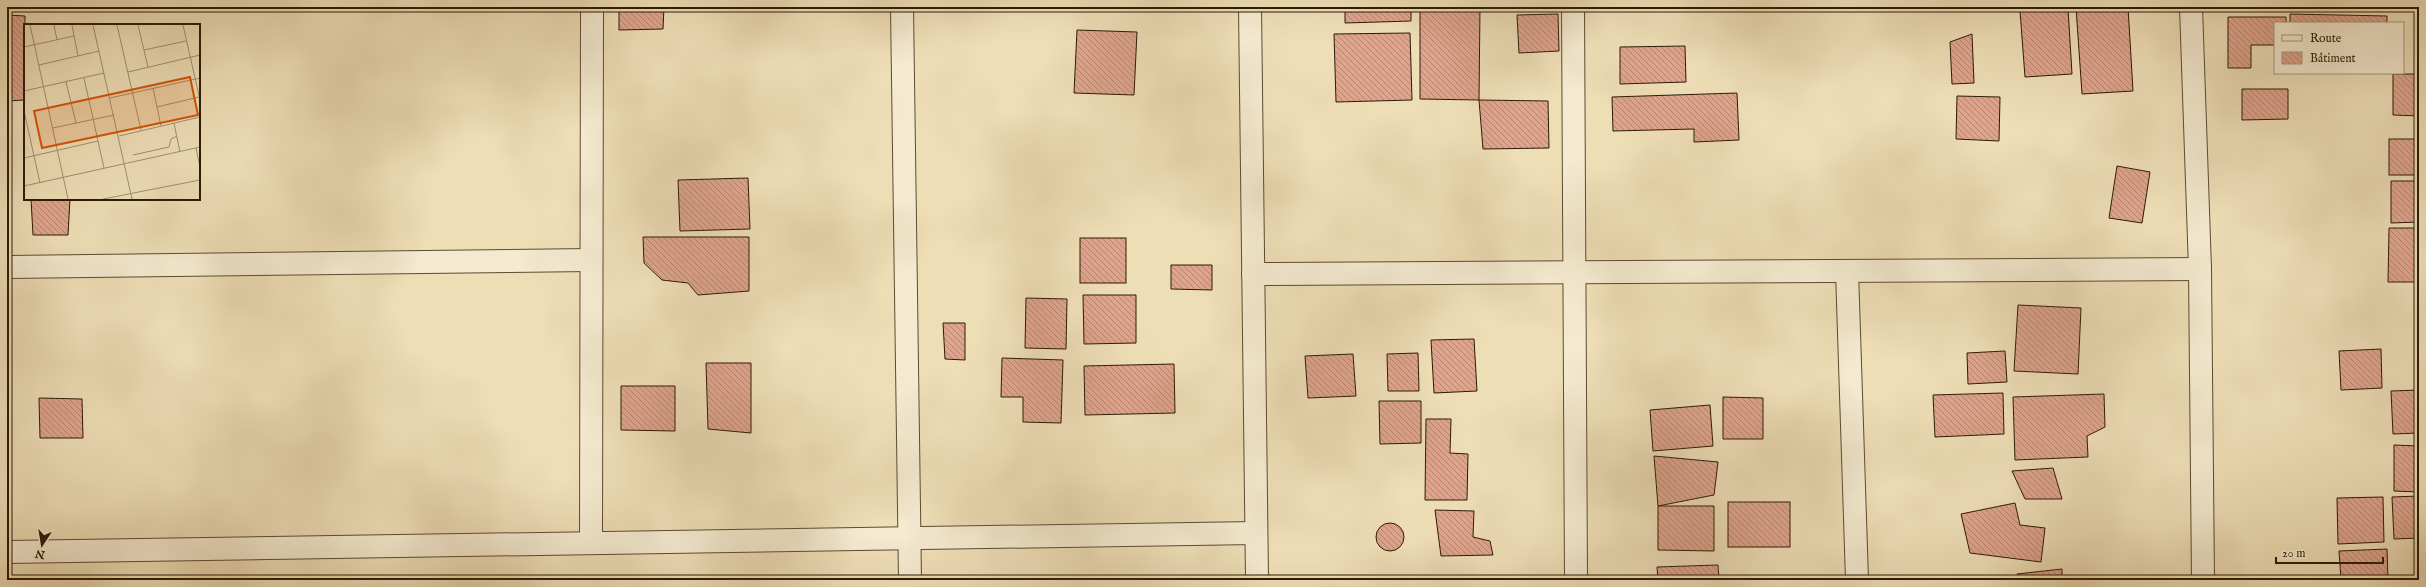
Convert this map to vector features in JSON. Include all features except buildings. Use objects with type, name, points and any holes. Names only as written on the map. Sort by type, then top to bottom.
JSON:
[{"type":"street","points":[[591,543],[592,7]]},
{"type":"street","points":[[902,7],[911,538],[910,580]]},
{"type":"street","points":[[1250,7],[1257,580]]},
{"type":"street","points":[[1573,7],[1576,580]]},
{"type":"street","points":[[2192,7],[2200,269],[2203,580]]},
{"type":"street","points":[[7,267],[591,260]]},
{"type":"street","points":[[1253,274],[2200,269]]},
{"type":"street","points":[[1847,271],[1857,580]]},
{"type":"street","points":[[7,552],[1256,533]]}]
